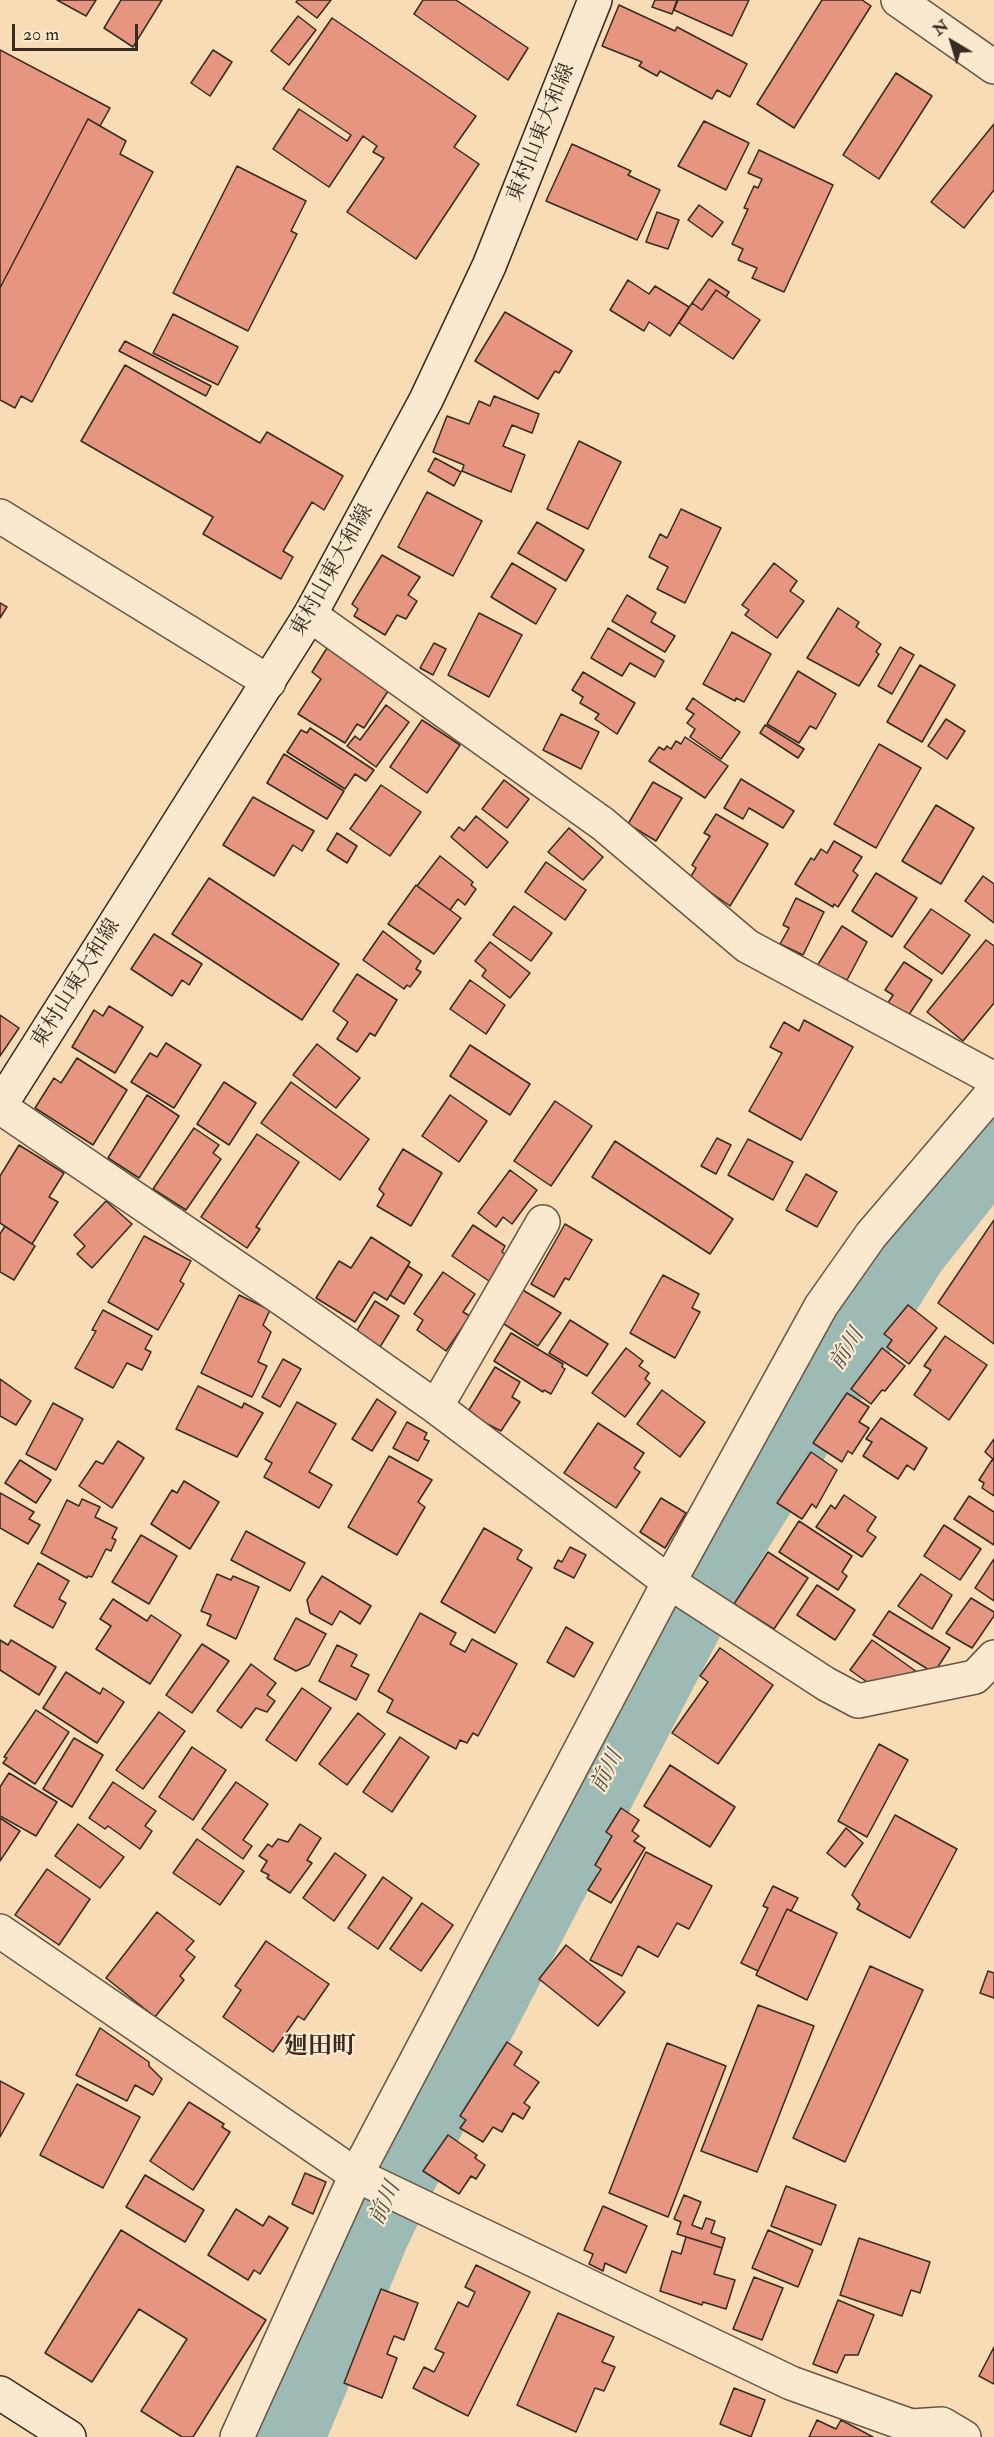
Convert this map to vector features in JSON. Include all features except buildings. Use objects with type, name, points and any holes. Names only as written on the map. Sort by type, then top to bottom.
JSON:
[{"type":"street","name":"東村山東大和線","points":[[0,1106],[310,615],[426,400],[489,266],[595,0]]},
{"type":"street","points":[[898,0],[994,66]]},
{"type":"street","points":[[0,516],[269,682]]},
{"type":"street","points":[[310,615],[603,824],[747,946],[994,1079]]},
{"type":"street","points":[[237,2437],[358,2176],[676,1587],[821,1306],[872,1235],[994,1091]]},
{"type":"street","points":[[0,1106],[436,1407],[719,1617],[858,1701],[975,1677],[994,1657]]},
{"type":"street","points":[[436,1407],[543,1222]]},
{"type":"street","points":[[0,1931],[358,2176],[791,2383],[911,2426],[942,2424],[964,2437]]},
{"type":"street","points":[[0,2392],[69,2437]]},
{"type":"waterway","name":"前川","points":[[287,2437],[372,2233],[417,2139],[720,1555],[910,1250],[994,1144]]},
{"type":"district","name":"廻田町","points":[[320,2048]]}]
